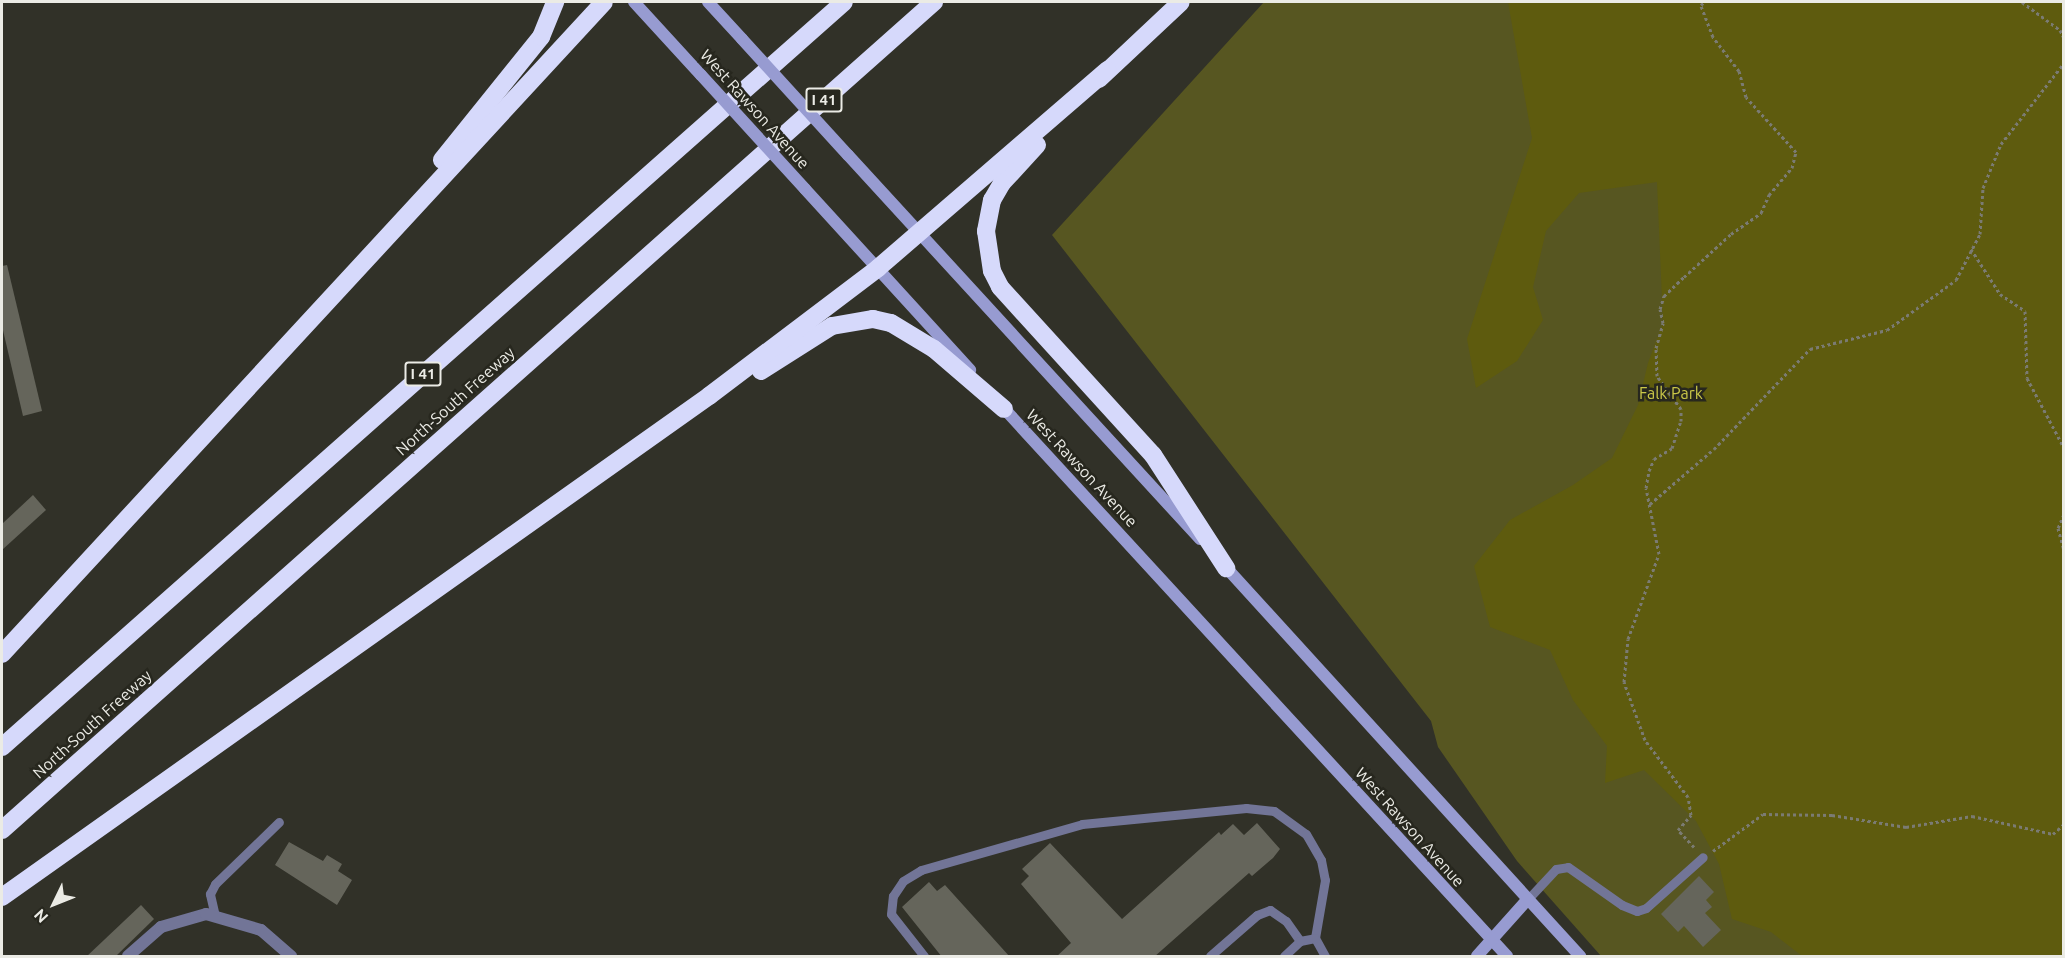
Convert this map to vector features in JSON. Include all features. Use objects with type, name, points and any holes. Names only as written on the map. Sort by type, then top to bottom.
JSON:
[{"type":"highway","points":[[412,206],[449,148],[541,37],[555,2]]},
{"type":"highway","points":[[2,654],[412,206],[604,2]]},
{"type":"highway","name":"I 41","points":[[2,747],[844,2]]},
{"type":"highway","name":"North-South Freeway","points":[[2,830],[934,2]]},
{"type":"highway","points":[[2,897],[709,396],[878,268],[1107,70],[1180,2]]},
{"type":"highway","points":[[1107,70],[1002,183],[988,214],[989,260],[1000,287],[1152,455],[1226,568]]},
{"type":"highway","points":[[709,396],[760,371],[832,326],[873,319],[891,323],[934,348],[1004,409]]},
{"type":"main road","name":"West Rawson Avenue","points":[[634,2],[1507,957]]},
{"type":"main road","points":[[708,2],[1580,957]]},
{"type":"main road","points":[[1477,957],[1493,942],[1528,900]]},
{"type":"street","points":[[128,957],[161,927],[206,914],[261,930],[291,957]]},
{"type":"lane","points":[[924,957],[891,914],[894,896],[903,881],[921,870],[1083,824],[1246,808],[1274,811],[1306,834],[1321,860],[1325,880],[1315,938],[1324,957]]},
{"type":"lane","points":[[215,916],[210,894],[215,884],[279,822]]},
{"type":"lane","points":[[1528,900],[1556,869],[1568,867],[1622,905],[1637,911],[1646,908],[1703,857]]},
{"type":"lane","points":[[1210,957],[1257,915],[1270,910],[1286,921],[1300,941]]},
{"type":"lane","points":[[1284,957],[1300,941],[1315,938]]},
{"type":"path","points":[[1704,2],[1701,5],[1713,37],[1739,71],[1746,97],[1796,152],[1792,168],[1769,195],[1761,213],[1731,234],[1664,296],[1656,348],[1657,376],[1681,409],[1681,421],[1672,448],[1654,459],[1646,488],[1659,554],[1628,639],[1624,682],[1645,740],[1688,797],[1691,815],[1678,830],[1703,857],[1728,843],[1763,814],[1832,814],[1906,827],[1972,816],[2053,834],[2064,824]]},
{"type":"path","points":[[2022,2],[2060,30],[2064,38]]},
{"type":"path","points":[[1650,504],[1714,449],[1810,349],[1887,330],[1956,280],[1980,234],[1983,188],[2001,144],[2064,63]]},
{"type":"path","points":[[1971,249],[2000,294],[2025,311],[2027,378],[2064,448]]},
{"type":"path","points":[[2064,514],[2058,528],[2064,550]]},
{"type":"green space","name":"Falk Park","points":[[1264,2],[2063,2],[1913,956],[1601,956],[1517,861],[1438,747],[1431,721],[1052,235]]},
{"type":"green space","name":"Falk Park","points":[[1508,2],[2063,2],[2063,956],[1802,956],[1771,932],[1732,919],[1719,864],[1696,821],[1644,770],[1605,783],[1607,746],[1573,700],[1550,650],[1490,627],[1474,566],[1510,520],[1573,485],[1612,458],[1638,405],[1648,363],[1663,323],[1657,182],[1579,193],[1546,231],[1533,287],[1543,320],[1517,361],[1476,388],[1467,339],[1532,138]]},
{"type":"building","points":[[7,265],[42,411],[23,416],[2,326],[2,266]]},
{"type":"building","points":[[33,495],[46,510],[2,550],[2,524]]},
{"type":"building","points":[[1257,823],[1280,849],[1252,876],[1249,873],[1154,957],[1056,957],[1071,943],[1021,884],[1029,876],[1022,869],[1050,843],[1122,919],[1219,832],[1221,835],[1233,824],[1244,835]]},
{"type":"building","points":[[289,842],[323,861],[327,855],[342,864],[338,871],[352,880],[337,905],[275,865]]},
{"type":"building","points":[[1699,876],[1714,892],[1706,900],[1712,907],[1705,913],[1721,930],[1703,947],[1684,926],[1678,932],[1661,914]]},
{"type":"building","points":[[929,882],[937,891],[945,885],[1010,957],[942,957],[902,907]]},
{"type":"building","points":[[141,905],[154,919],[115,957],[86,957]]}]
